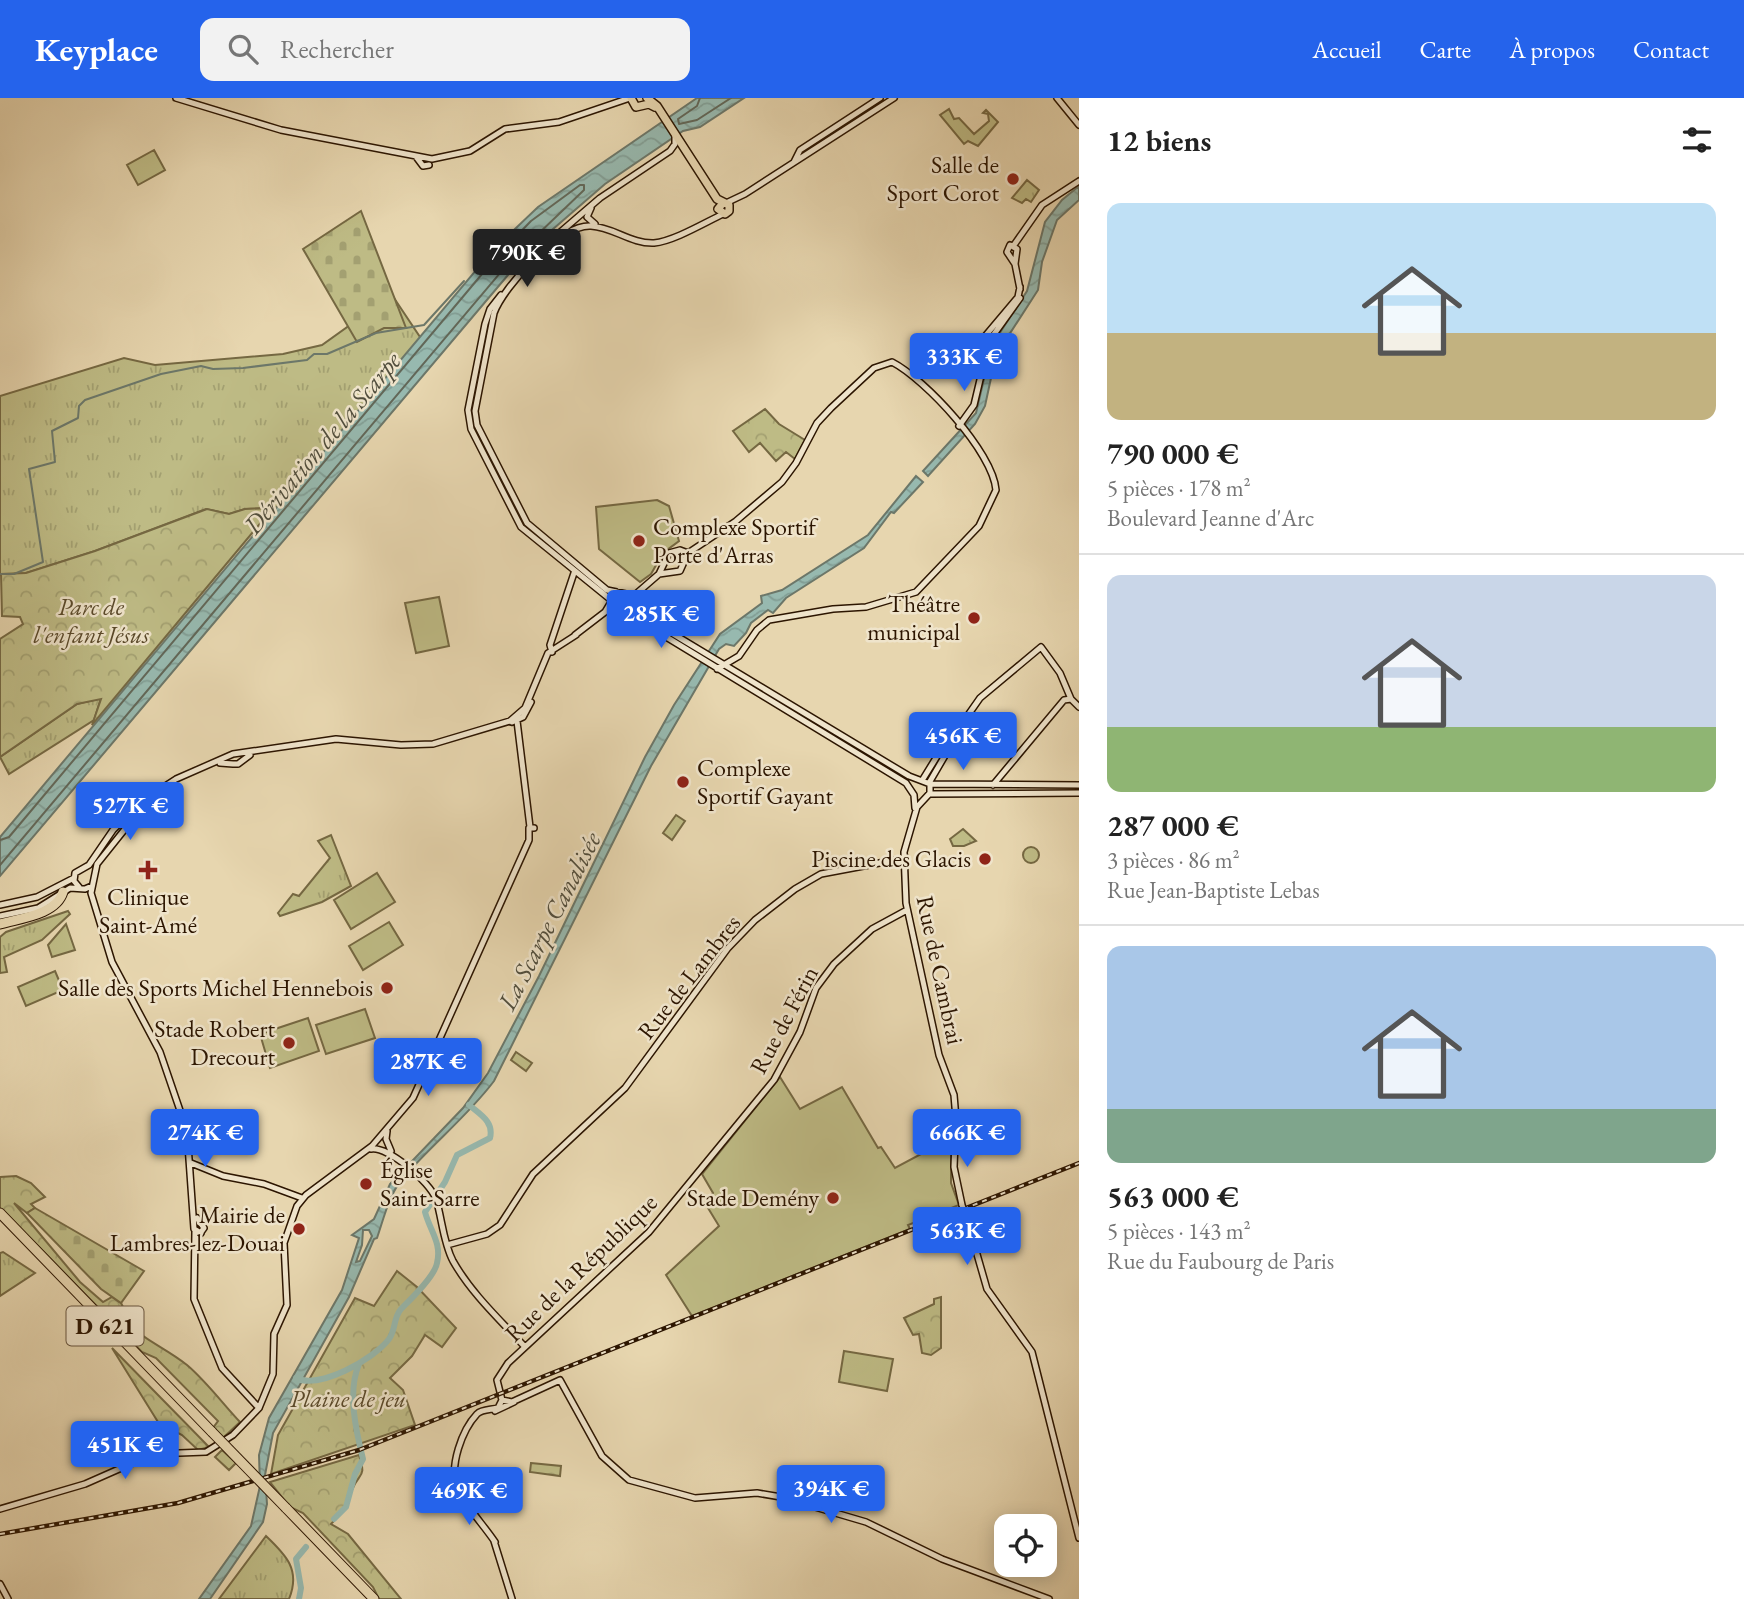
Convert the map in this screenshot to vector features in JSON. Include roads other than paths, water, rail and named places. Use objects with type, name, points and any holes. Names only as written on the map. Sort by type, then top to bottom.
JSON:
[{"type":"highway","points":[[0,924],[51,908],[58,903],[63,892]]},
{"type":"highway","name":"D 621","points":[[0,1215],[372,1599]]},
{"type":"main road","points":[[176,98],[281,130],[426,161],[470,151],[505,129],[556,123],[602,107],[623,103],[631,98],[651,105],[662,116],[723,207]]},
{"type":"main road","points":[[792,163],[800,149],[880,98]]},
{"type":"main road","points":[[640,589],[619,592],[605,589],[527,523],[475,418],[497,307],[531,265],[559,237],[575,228],[590,226],[639,242],[659,242],[745,194],[894,98]]},
{"type":"main road","points":[[1057,98],[1079,125]]},
{"type":"main road","points":[[602,107],[643,102]]},
{"type":"main road","points":[[677,140],[723,207]]},
{"type":"main road","points":[[677,140],[595,202],[549,241],[489,312],[468,418],[519,525],[620,610],[913,792],[927,796],[1079,793]]},
{"type":"main road","points":[[683,150],[664,158],[590,209],[587,218],[598,225],[636,239],[658,240],[713,215],[723,207]]},
{"type":"main road","points":[[960,428],[973,409],[989,339],[1020,298],[1015,264],[1007,247],[1014,245],[1039,209],[1079,181]]},
{"type":"main road","points":[[549,241],[577,225],[598,225]]},
{"type":"main road","points":[[659,574],[680,571],[688,553],[780,484],[799,459],[817,423],[877,365],[895,363],[929,392],[981,451],[997,488],[979,526],[946,558],[929,580],[913,593],[881,604],[774,619],[761,626],[739,656],[721,662],[714,668]]},
{"type":"main road","points":[[0,905],[37,897],[74,878],[113,830],[142,801],[178,778],[230,757],[239,758],[263,751],[340,739],[401,746],[430,745],[516,719],[526,706],[540,666],[552,652],[596,620],[620,610],[659,574],[669,553],[680,550],[688,553]]},
{"type":"main road","points":[[552,652],[550,645],[574,573]]},
{"type":"main road","points":[[596,620],[619,592]]},
{"type":"main road","points":[[619,592],[629,601],[633,610],[930,783],[1079,785]]},
{"type":"main road","points":[[927,796],[930,783],[955,734],[954,728],[958,727],[979,698],[1041,647],[1060,673],[1071,699],[1079,706]]},
{"type":"main road","points":[[993,785],[1064,701],[1071,699]]},
{"type":"main road","points":[[0,1509],[85,1484],[153,1454],[206,1452],[235,1433],[259,1408],[272,1376],[274,1336],[287,1305],[283,1245],[302,1198],[365,1152],[382,1143],[389,1126],[416,1093],[530,830],[516,719]]},
{"type":"main road","points":[[913,792],[955,734]]},
{"type":"main road","points":[[230,757],[233,764]]},
{"type":"main road","points":[[239,758],[233,764],[221,763],[207,768],[149,799],[104,854],[94,872],[96,880],[92,887],[96,908],[120,981],[165,1064],[197,1165],[302,1198]]},
{"type":"main road","name":"Rue de Cambrai","points":[[913,792],[915,811],[904,858],[908,910],[939,1055],[954,1095],[954,1167],[962,1205],[994,1299],[1028,1344],[1079,1538]]},
{"type":"main road","name":"Rue de Cambrai","points":[[915,811],[927,796]]},
{"type":"main road","name":"Rue de Lambres","points":[[447,1245],[487,1234],[498,1227],[533,1174],[625,1088],[730,945],[755,920],[795,889],[821,874],[904,858]]},
{"type":"main road","points":[[85,867],[94,872]]},
{"type":"main road","points":[[74,878],[96,908]]},
{"type":"main road","points":[[0,916],[34,909],[63,892],[92,887]]},
{"type":"main road","name":"Rue de Férin","points":[[705,1165],[780,1072],[820,981],[867,933],[908,910]]},
{"type":"main road","points":[[382,1143],[431,1191],[453,1262],[475,1292],[525,1347]]},
{"type":"main road","points":[[197,1165],[192,1172],[198,1228],[193,1287],[220,1366],[243,1394],[259,1408]]},
{"type":"main road","name":"Rue de la République","points":[[502,1400],[498,1377],[525,1347],[649,1232],[705,1165]]},
{"type":"main road","points":[[510,1599],[495,1542],[456,1482],[457,1455],[475,1418],[485,1410],[498,1408],[502,1400],[508,1402],[517,1399],[560,1380],[602,1457],[629,1480],[695,1498],[761,1493],[792,1500],[866,1522],[942,1559],[1049,1599]]},
{"type":"main road","points":[[485,1410],[501,1410],[517,1399]]},
{"type":"main road","points":[[0,1584],[8,1599]]},
{"type":"water","points":[[697,98],[744,98],[700,127],[683,131],[605,184],[530,249],[0,876],[0,837],[493,250],[538,207]]},
{"type":"water","points":[[1079,186],[1079,200],[1057,220],[1042,262],[1038,290],[996,355],[985,406],[975,424],[928,476],[923,471],[976,413],[992,345],[1027,291],[1045,222],[1062,200]]},
{"type":"water","points":[[916,476],[923,482],[894,513],[891,512],[864,548],[786,598],[773,613],[768,610],[751,623],[734,646],[726,644],[719,649],[651,766],[494,1081],[394,1191],[377,1238],[374,1239],[349,1297],[273,1433],[265,1475],[267,1504],[263,1522],[210,1599],[199,1599],[251,1526],[260,1486],[259,1455],[269,1418],[342,1290],[359,1238],[352,1235],[374,1219],[390,1184],[463,1108],[488,1073],[539,976],[645,757],[674,705],[720,634],[762,603],[761,596],[782,590],[868,535]],"holes":[[[363,1230],[369,1230],[372,1236],[360,1261],[356,1262],[362,1245]]]},
{"type":"waterway","name":"Dérivation de la Scarpe","points":[[0,574],[14,574],[43,562],[29,469],[55,462],[52,431],[78,418],[79,406],[85,400],[161,374],[201,366],[213,369],[243,368],[307,360],[314,354],[327,354],[376,333],[424,325],[464,281]]},
{"type":"waterway","points":[[296,1378],[306,1381],[332,1376],[359,1363],[382,1347],[393,1332],[398,1313],[432,1274],[437,1263],[438,1249],[425,1212],[445,1182],[457,1155],[490,1138],[488,1123],[469,1105]]},
{"type":"waterway","points":[[334,1519],[346,1507],[355,1474],[363,1459],[355,1424],[353,1399],[359,1364]]},
{"type":"waterway","points":[[299,1599],[301,1588],[296,1559],[306,1547]]},
{"type":"railway","points":[[0,1534],[178,1503],[359,1450],[1079,1163]]},
{"type":"place","name":"Salle de Sport Corot","points":[[1013,179]]},
{"type":"place","name":"Complexe Sportif Porte d'Arras","points":[[639,541]]},
{"type":"place","name":"Théâtre municipal","points":[[974,618]]},
{"type":"place","name":"Complexe Sportif Gayant","points":[[683,782]]},
{"type":"place","name":"Piscine des Glacis","points":[[985,859]]},
{"type":"place","name":"Clinique Saint-Amé","points":[[148,870]]},
{"type":"place","name":"Salle des Sports Michel Hennebois","points":[[387,988]]},
{"type":"place","name":"Stade Robert Drecourt","points":[[289,1043]]},
{"type":"place","name":"Église Saint-Sarre","points":[[366,1184]]},
{"type":"place","name":"Stade Demény","points":[[833,1198]]},
{"type":"place","name":"Mairie de Lambres-lez-Douai","points":[[299,1229]]},
{"type":"park label","name":"Parc de l'enfant Jésus","points":[[91,621]]},
{"type":"park label","name":"Plaine de jeu","points":[[348,1399]]},
{"type":"water label","name":"La Scarpe Canalisée","points":[[549,921]]}]
